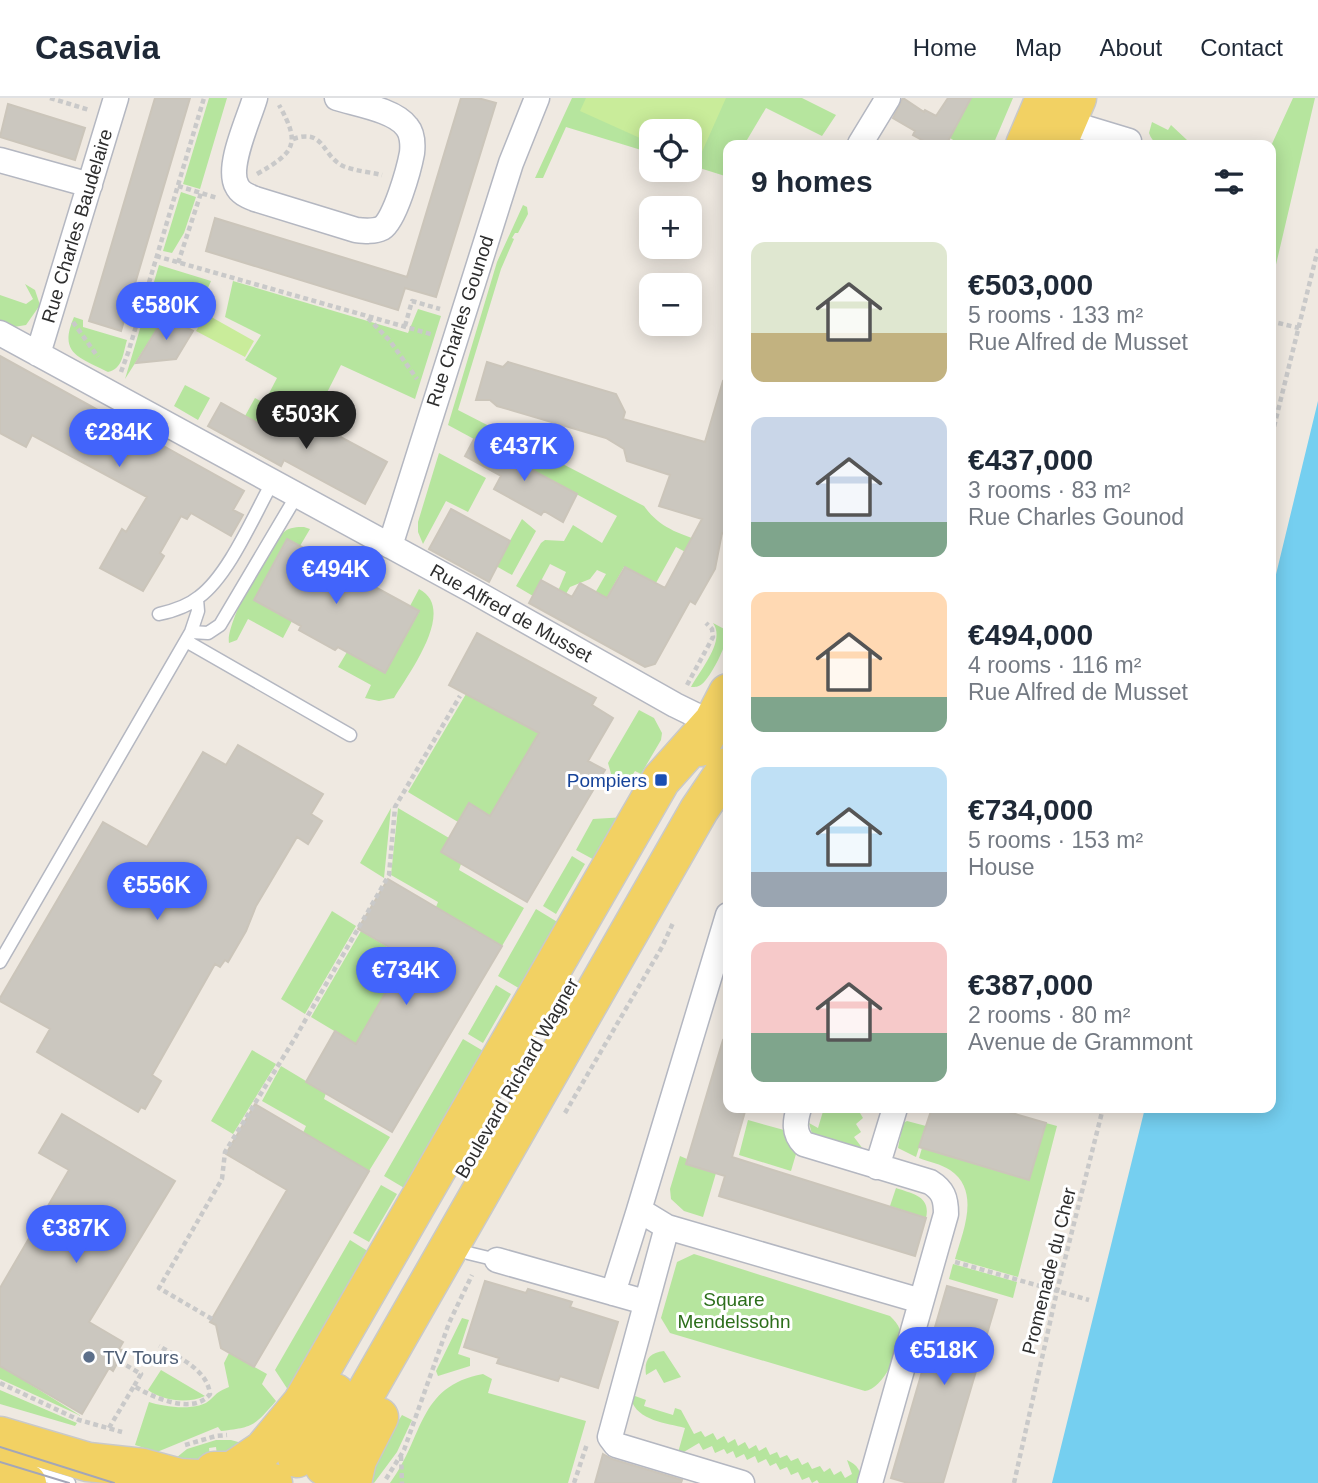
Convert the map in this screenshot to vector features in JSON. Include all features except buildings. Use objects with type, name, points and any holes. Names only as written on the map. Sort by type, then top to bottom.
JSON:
[{"type":"main road","name":"Boulevard Richard Wagner","points":[[312,1473],[722,715]]},
{"type":"main road","points":[[208,1478],[269,1443],[302,1403],[662,780],[722,715]]},
{"type":"main road","name":"Boulevard Richard Wagner","points":[[312,1473],[699,810],[723,775]]},
{"type":"main road","points":[[0,1436],[88,1462],[143,1468],[180,1478],[312,1473],[357,1460],[376,1422],[482,1257],[691,859],[723,779]]},
{"type":"main road","points":[[0,1475],[27,1483]]},
{"type":"street","name":"Rue Charles Baudelaire","points":[[38,354],[116,98]]},
{"type":"street","points":[[255,98],[233,169],[241,192],[255,199],[356,230],[373,231],[384,227],[390,219],[412,151],[412,138],[400,119],[337,98]]},
{"type":"street","name":"Rue Charles Gounod","points":[[390,546],[511,163],[537,98]]},
{"type":"street","points":[[862,140],[888,98]]},
{"type":"street","points":[[1052,120],[1125,140]]},
{"type":"street","points":[[0,160],[90,185]]},
{"type":"street","name":"Rue Alfred de Musset","points":[[0,333],[390,546],[722,715]]},
{"type":"street","points":[[613,1293],[723,932]]},
{"type":"street","points":[[798,1113],[796,1132],[804,1144],[930,1182],[944,1194],[946,1214],[870,1483]]},
{"type":"street","points":[[877,1167],[893,1113]]},
{"type":"street","points":[[639,1210],[667,1227],[922,1301]]},
{"type":"street","points":[[667,1227],[611,1428],[612,1442],[743,1483]]},
{"type":"street","points":[[482,1257],[645,1302]]},
{"type":"lane","points":[[159,614],[197,599],[207,591],[225,567],[273,481]]},
{"type":"lane","points":[[188,636],[208,633],[220,625],[297,495]]},
{"type":"lane","points":[[0,962],[188,636],[198,611],[197,599]]},
{"type":"lane","points":[[188,636],[350,735]]},
{"type":"lane","points":[[0,1447],[92,1476]]},
{"type":"lane","points":[[0,1462],[69,1483]]},
{"type":"path","points":[[50,98],[93,112]]},
{"type":"path","points":[[117,381],[128,353],[204,98]]},
{"type":"path","points":[[178,186],[218,198],[282,159],[293,139],[293,129],[275,98]]},
{"type":"path","points":[[293,139],[304,135],[313,137],[322,143],[340,164],[403,181]]},
{"type":"path","points":[[178,263],[201,193]]},
{"type":"path","points":[[1276,419],[1318,249]]},
{"type":"path","points":[[156,256],[436,336]]},
{"type":"path","points":[[405,326],[412,301],[444,310]]},
{"type":"path","points":[[365,315],[390,341],[416,379],[420,390]]},
{"type":"path","points":[[67,317],[76,325],[103,365]]},
{"type":"path","points":[[1276,322],[1299,327]]},
{"type":"path","points":[[684,690],[713,637],[712,629],[706,623]]},
{"type":"path","points":[[212,1319],[159,1288],[222,1179],[225,1152],[295,1038],[389,875],[396,807],[460,696]]},
{"type":"path","points":[[564,1115],[663,947],[678,913]]},
{"type":"path","name":"Promenade du Cher","points":[[1014,1483],[1057,1291],[1103,1113]]},
{"type":"path","points":[[934,1256],[1089,1300]]},
{"type":"path","points":[[384,1483],[401,1456],[428,1387],[449,1322],[482,1257]]},
{"type":"path","points":[[134,1386],[164,1401],[188,1403],[209,1396],[210,1389],[199,1370],[159,1346]]},
{"type":"path","points":[[0,1383],[79,1420],[109,1428],[141,1374],[119,1361]]},
{"type":"path","points":[[401,1456],[402,1483]]},
{"type":"green space","points":[[209,98],[227,98],[200,189],[183,184]]},
{"type":"green space","points":[[572,98],[802,98],[836,115],[822,136],[766,108],[747,140],[723,140],[723,175],[702,169],[702,119],[639,119],[639,149],[566,127],[543,178],[535,178]]},
{"type":"green space","points":[[586,98],[726,98],[702,152],[702,119],[639,119],[639,138],[580,111]]},
{"type":"green space","points":[[971,98],[1013,98],[995,140],[950,138]]},
{"type":"green space","points":[[1293,98],[1315,98],[1276,265],[1276,140],[1274,140]]},
{"type":"green space","points":[[1152,122],[1168,130],[1171,125],[1187,140],[1153,140],[1149,133]]},
{"type":"green space","points":[[181,192],[196,197],[184,233],[172,253],[163,251]]},
{"type":"green space","points":[[523,205],[527,207],[528,214],[518,233],[512,238],[514,239],[501,269],[458,410],[644,506],[669,528],[701,541],[693,556],[676,547],[656,583],[624,567],[602,606],[591,600],[606,574],[597,570],[590,579],[570,587],[563,599],[555,598],[566,572],[550,564],[533,596],[516,586],[545,540],[564,541],[573,525],[602,543],[617,516],[448,425],[497,262]]},
{"type":"green space","points":[[159,265],[211,281],[190,329],[165,316],[125,379]]},
{"type":"green space","points":[[233,281],[408,333],[418,309],[441,316],[415,399],[341,365],[309,428],[282,414],[269,437],[271,453],[267,459],[244,446],[252,431],[251,420],[245,416],[255,398],[264,403],[277,378],[245,360],[261,335],[225,317]]},
{"type":"green space","points":[[25,284],[35,290],[40,305],[26,325],[14,327],[0,320],[0,295],[26,304],[33,299]]},
{"type":"green space","points":[[206,314],[254,341],[245,357],[196,331]]},
{"type":"green space","points":[[74,317],[83,320],[83,327],[127,340],[117,368],[108,372],[74,353],[68,339]]},
{"type":"green space","points":[[185,385],[210,398],[198,420],[174,406]]},
{"type":"green space","points":[[439,453],[486,478],[468,512],[446,501],[423,544],[418,532],[418,522]]},
{"type":"green space","points":[[522,519],[536,531],[512,575],[496,566]]},
{"type":"green space","points":[[304,527],[310,529],[300,546],[287,539],[254,600],[292,621],[283,638],[248,619],[237,640],[229,643],[240,603],[268,552],[286,530]]},
{"type":"green space","points":[[419,589],[430,598],[434,611],[426,642],[394,698],[379,701],[365,698],[371,685],[338,667],[347,652],[385,672],[419,612],[410,606]]},
{"type":"green space","points":[[713,623],[723,628],[723,647],[706,680],[699,686],[691,687],[714,647],[716,630]]},
{"type":"green space","points":[[466,694],[539,733],[490,816],[469,803],[458,822],[408,792]]},
{"type":"green space","points":[[639,710],[654,718],[662,733],[661,740],[641,774],[635,771],[626,785],[612,777],[608,763]]},
{"type":"green space","points":[[391,808],[384,878],[360,863]]},
{"type":"green space","points":[[398,808],[449,838],[441,852],[461,864],[459,870],[524,908],[502,946],[436,907],[438,902],[391,875]]},
{"type":"green space","points":[[626,817],[600,863],[576,850],[593,819]]},
{"type":"green space","points":[[572,856],[585,864],[556,914],[543,906]]},
{"type":"green space","points":[[536,909],[564,926],[527,993],[498,976]]},
{"type":"green space","points":[[332,911],[356,926],[305,1014],[281,999]]},
{"type":"green space","points":[[361,931],[406,958],[356,1044],[311,1017]]},
{"type":"green space","points":[[496,985],[511,994],[483,1043],[468,1034]]},
{"type":"green space","points":[[463,1039],[490,1055],[411,1192],[384,1176]]},
{"type":"green space","points":[[252,1050],[276,1064],[233,1134],[211,1121]]},
{"type":"green space","points":[[281,1066],[326,1093],[324,1099],[390,1137],[369,1171],[303,1133],[306,1126],[262,1101]]},
{"type":"green space","points":[[822,1113],[860,1113],[863,1118],[856,1124],[861,1132],[854,1137],[863,1149],[812,1134],[809,1123],[818,1128]]},
{"type":"green space","points":[[748,1120],[784,1130],[796,1154],[791,1171],[739,1155]]},
{"type":"green space","points":[[907,1121],[926,1126],[916,1157],[898,1148],[903,1123]]},
{"type":"green space","points":[[1046,1123],[1057,1126],[1018,1277],[955,1259],[967,1212],[965,1189],[950,1170],[919,1158],[922,1148],[1028,1180]]},
{"type":"green space","points":[[680,1156],[687,1159],[686,1164],[716,1173],[703,1217],[684,1211],[671,1199],[670,1189]]},
{"type":"green space","points":[[381,1185],[397,1194],[369,1242],[353,1233]]},
{"type":"green space","points":[[896,1188],[923,1200],[927,1211],[926,1218],[890,1206]]},
{"type":"green space","points":[[350,1240],[374,1255],[292,1396],[275,1370]]},
{"type":"green space","name":"Square Mendelssohn","points":[[694,1254],[890,1316],[900,1330],[891,1366],[879,1383],[865,1391],[670,1333],[661,1318],[677,1262]]},
{"type":"green space","points":[[953,1264],[1017,1282],[1013,1298],[949,1279]]},
{"type":"green space","points":[[462,1318],[469,1320],[458,1354],[470,1358],[470,1366],[438,1376],[436,1371]]},
{"type":"green space","points":[[664,1351],[681,1377],[664,1383],[656,1369],[646,1375],[646,1370],[651,1356]]},
{"type":"green space","points":[[0,1352],[1,1366],[81,1416],[0,1379]]},
{"type":"green space","points":[[229,1353],[267,1374],[262,1384],[276,1401],[263,1416],[253,1424],[221,1431],[218,1427],[157,1452],[135,1445],[149,1402],[172,1407],[198,1406],[229,1387],[224,1363]]},
{"type":"green space","points":[[161,1370],[205,1396],[183,1401],[154,1394],[148,1390]]},
{"type":"green space","points":[[483,1374],[492,1379],[488,1393],[586,1421],[568,1483],[390,1483],[401,1466],[424,1416],[434,1402],[445,1390],[461,1380]]},
{"type":"green space","points":[[0,1390],[77,1423],[75,1426],[0,1404]]},
{"type":"green space","points":[[635,1396],[646,1400],[644,1406],[673,1415],[675,1408],[681,1410],[694,1434],[701,1431],[705,1437],[713,1433],[717,1440],[724,1436],[728,1443],[735,1439],[738,1446],[745,1442],[749,1449],[756,1445],[759,1451],[766,1447],[770,1455],[777,1452],[780,1458],[787,1455],[791,1461],[798,1458],[802,1465],[808,1462],[812,1469],[820,1466],[824,1472],[830,1468],[834,1475],[841,1471],[845,1478],[852,1474],[847,1460],[858,1469],[862,1483],[819,1483],[817,1480],[812,1483],[809,1477],[802,1480],[798,1472],[791,1475],[787,1467],[780,1470],[776,1463],[770,1466],[766,1459],[758,1463],[755,1456],[747,1460],[744,1454],[736,1458],[733,1451],[727,1454],[724,1449],[715,1453],[712,1446],[703,1450],[699,1443],[677,1456],[685,1428],[646,1417],[634,1406],[631,1399]]},
{"type":"green space","points":[[402,1415],[412,1420],[397,1452],[374,1483],[362,1478]]},
{"type":"green space","points":[[216,1440],[231,1440],[249,1445],[217,1455],[216,1447],[209,1448],[210,1457],[196,1461],[171,1462],[187,1449]]},
{"type":"water","points":[[1318,401],[1318,1483],[1052,1483],[1144,1113],[1276,1113],[1276,574]]},
{"type":"tram line","points":[[0,1447],[114,1483]]},
{"type":"tram line","points":[[0,1462],[69,1483]]},
{"type":"place","name":"Pompiers","points":[[661,780]]},
{"type":"place","name":"TV Tours","points":[[89,1357]]}]
